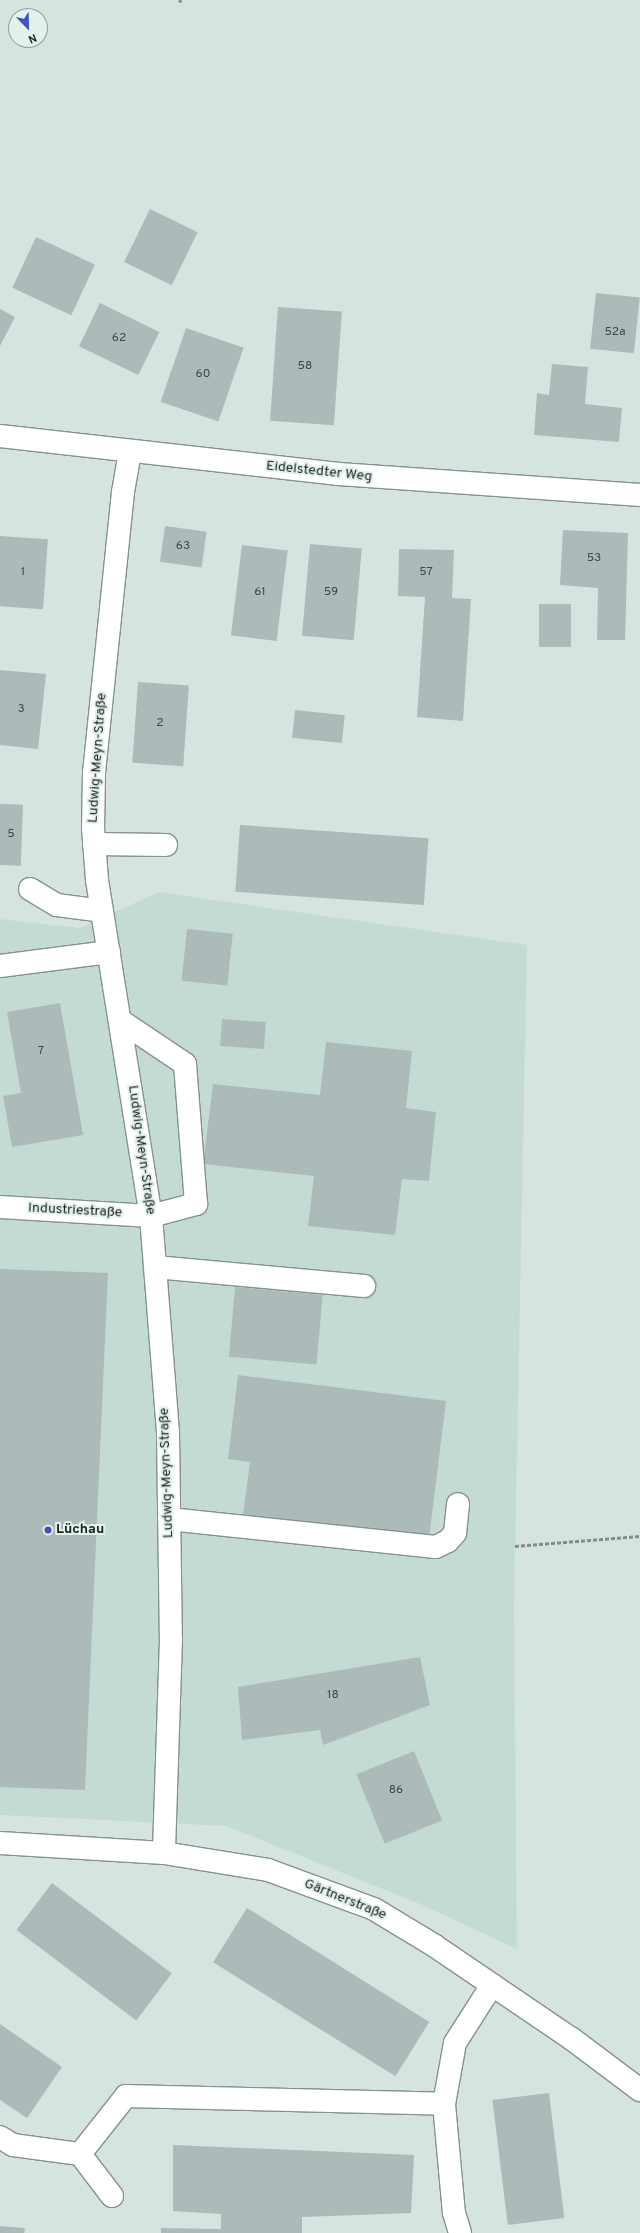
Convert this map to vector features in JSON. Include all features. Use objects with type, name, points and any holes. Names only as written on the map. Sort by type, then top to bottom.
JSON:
[{"type":"street","name":"Eidelstedter Weg","points":[[0,436],[130,452],[339,474],[640,495]]},
{"type":"street","name":"Ludwig-Meyn-Straße","points":[[130,452],[123,492],[94,773],[94,844],[102,911],[121,1021],[151,1216],[168,1433],[170,1639],[164,1853]]},
{"type":"street","points":[[94,844],[166,845]]},
{"type":"street","points":[[30,889],[57,905],[102,911]]},
{"type":"street","points":[[0,966],[109,952]]},
{"type":"street","name":"Industriestraße","points":[[0,1207],[151,1216],[196,1204],[185,1064],[121,1021]]},
{"type":"street","points":[[155,1267],[364,1286]]},
{"type":"street","points":[[169,1519],[436,1547],[448,1541],[455,1533],[458,1504]]},
{"type":"street","name":"Gärtnerstraße","points":[[0,1843],[164,1853],[268,1870],[374,1909],[492,1985],[572,2039],[640,2090]]},
{"type":"street","points":[[460,2233],[454,2213],[444,2104],[455,2043],[492,1985]]},
{"type":"street","points":[[80,2154],[126,2096],[444,2104]]},
{"type":"street","points":[[0,2137],[13,2145],[80,2154],[112,2196]]},
{"type":"path","points":[[515,1546],[640,1536]]},
{"type":"shaded area","points":[[159,892],[527,945],[514,1606],[517,1949],[420,1904],[226,1826],[0,1815],[0,919],[80,928]]},
{"type":"building","points":[[150,209],[198,232],[172,285],[124,262]]},
{"type":"building","points":[[36,237],[95,264],[71,315],[12,288]]},
{"type":"building","points":[[596,293],[640,298],[634,353],[590,349]]},
{"type":"building","points":[[100,303],[159,332],[138,375],[79,346]]},
{"type":"building","points":[[278,307],[342,311],[334,425],[270,421]]},
{"type":"building","points":[[0,309],[15,317],[0,346]]},
{"type":"building","points":[[186,328],[244,348],[218,422],[161,402]]},
{"type":"building","points":[[552,364],[588,367],[585,404],[622,408],[619,442],[534,435],[537,393],[549,395]]},
{"type":"building","points":[[165,526],[207,532],[202,567],[160,562]]},
{"type":"building","points":[[563,530],[628,533],[625,640],[597,640],[598,588],[560,585]]},
{"type":"building","points":[[0,536],[48,539],[43,609],[0,606]]},
{"type":"building","points":[[310,544],[362,549],[354,640],[302,636]]},
{"type":"building","points":[[242,545],[288,551],[277,641],[231,635]]},
{"type":"building","points":[[399,549],[454,550],[452,598],[471,599],[463,721],[417,717],[425,597],[398,596]]},
{"type":"building","points":[[539,604],[571,604],[571,647],[539,647]]},
{"type":"building","points":[[0,670],[46,674],[38,749],[0,745]]},
{"type":"building","points":[[138,682],[189,686],[183,766],[132,763]]},
{"type":"building","points":[[295,710],[345,715],[342,743],[292,738]]},
{"type":"building","points":[[0,804],[23,805],[21,866],[0,865]]},
{"type":"building","points":[[240,825],[429,838],[424,905],[235,892]]},
{"type":"building","points":[[187,929],[233,934],[227,986],[182,981]]},
{"type":"building","points":[[60,1003],[83,1135],[12,1147],[3,1096],[21,1093],[7,1012]]},
{"type":"building","points":[[222,1019],[266,1022],[264,1049],[220,1046]]},
{"type":"building","points":[[326,1042],[412,1051],[406,1108],[436,1112],[429,1181],[402,1179],[395,1235],[308,1226],[314,1176],[203,1164],[213,1084],[320,1095]]},
{"type":"building","name":"Lüchau","points":[[0,1269],[108,1273],[85,1790],[0,1787]]},
{"type":"building","points":[[235,1287],[323,1295],[317,1364],[229,1357]]},
{"type":"building","points":[[238,1375],[446,1401],[429,1538],[243,1515],[250,1462],[228,1459]]},
{"type":"building","points":[[420,1657],[430,1705],[323,1745],[320,1730],[242,1740],[238,1687]]},
{"type":"building","points":[[414,1751],[442,1821],[385,1844],[357,1774]]},
{"type":"building","points":[[52,1883],[172,1973],[136,2020],[16,1930]]},
{"type":"building","points":[[247,1908],[429,2022],[395,2076],[213,1962]]},
{"type":"building","points":[[0,2024],[62,2067],[27,2118],[0,2100]]},
{"type":"building","points":[[549,2093],[564,2218],[508,2225],[492,2100]]},
{"type":"building","points":[[173,2145],[414,2155],[411,2213],[302,2217],[302,2233],[161,2233],[161,2228],[221,2229],[221,2214],[173,2211]]},
{"type":"building","points":[[0,2226],[25,2228],[24,2233],[0,2233]]},
{"type":"place","name":"Lüchau","points":[[48,1530]]}]
